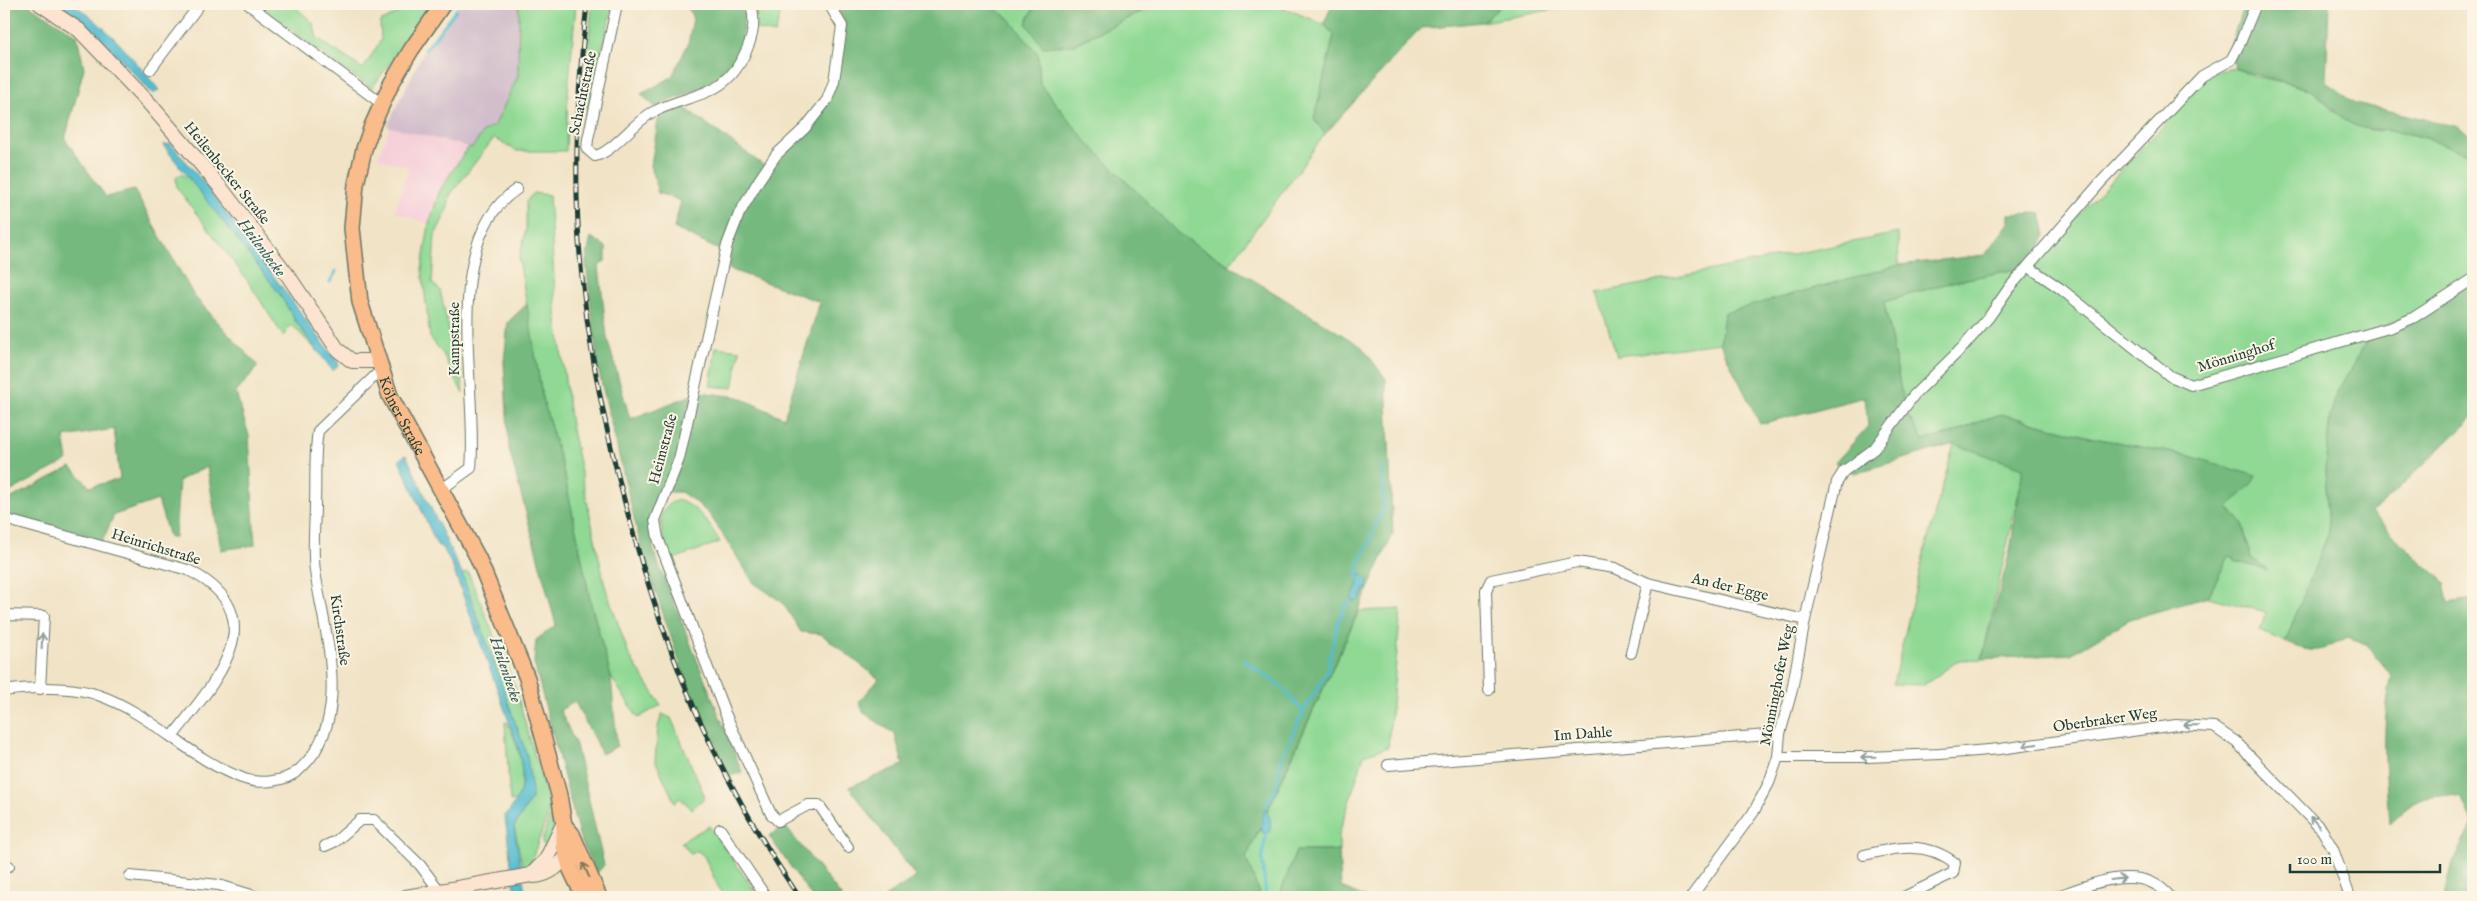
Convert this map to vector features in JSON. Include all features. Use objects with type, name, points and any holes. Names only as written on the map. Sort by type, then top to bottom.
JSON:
[{"type":"main road","name":"Heilenbecker Straße","points":[[40,4],[79,30],[149,103],[221,188],[289,277],[338,350],[352,361],[379,366]]},
{"type":"main road","name":"Kölner Straße","points":[[443,4],[410,50],[382,104],[364,149],[356,184],[352,228],[360,302],[390,396],[478,558],[527,678],[551,762],[564,824],[566,857],[584,897]]},
{"type":"main road","name":"Kölner Straße","points":[[564,824],[599,897]]},
{"type":"main road","points":[[523,877],[546,860],[564,824]]},
{"type":"main road","points":[[406,897],[523,877],[536,877],[548,872],[566,857],[574,842]]},
{"type":"street","points":[[150,70],[200,4]]},
{"type":"street","points":[[248,4],[382,104]]},
{"type":"street","name":"Schachtstraße","points":[[617,4],[588,139],[588,149],[595,156],[606,151],[652,112],[723,84],[736,72],[751,40],[754,24],[751,4]]},
{"type":"street","name":"Heimstraße","points":[[829,4],[842,26],[834,81],[827,100],[805,128],[776,155],[739,214],[727,245],[679,459],[655,520],[658,538],[725,713],[771,814],[778,821],[808,805],[819,805],[848,847]]},
{"type":"street","points":[[2029,266],[2072,212],[2202,76],[2231,60],[2256,4]]},
{"type":"street","name":"Kampstraße","points":[[442,489],[471,468],[467,330],[468,302],[476,254],[481,234],[490,218],[503,198],[517,189]]},
{"type":"street","name":"Mönninghof","points":[[2029,266],[2061,289],[2170,376],[2191,385],[2392,328],[2413,318],[2473,278]]},
{"type":"street","name":"Mönninghofer Weg","points":[[1690,897],[1753,814],[1769,783],[1778,756],[1780,734],[1792,690],[1805,620],[1837,482],[1844,471],[1874,449],[1909,400],[1963,347],[2009,288],[2029,266]]},
{"type":"street","name":"Kirchstraße","points":[[4,691],[40,689],[96,694],[121,706],[218,767],[243,779],[256,782],[270,782],[298,771],[319,746],[325,729],[331,696],[329,641],[315,570],[318,431],[379,366]]},
{"type":"street","name":"Heinrichstraße","points":[[4,519],[188,570],[204,577],[226,602],[234,615],[235,629],[228,656],[208,689],[172,737]]},
{"type":"street","name":"An der Egge","points":[[1489,690],[1486,590],[1492,580],[1577,562],[1615,568],[1648,583],[1805,620]]},
{"type":"street","points":[[1631,653],[1648,583]]},
{"type":"street","points":[[4,615],[44,616],[40,689]]},
{"type":"street","name":"Oberbraker Weg","points":[[1778,756],[1867,757],[1940,754],[2000,749],[2176,726],[2214,727],[2236,742],[2322,830],[2333,849],[2350,897]]},
{"type":"street","name":"Im Dahle","points":[[1388,765],[1780,734]]},
{"type":"street","points":[[325,846],[336,841],[360,820],[374,820],[420,865],[439,890]]},
{"type":"street","points":[[720,828],[766,897]]},
{"type":"street","points":[[1864,855],[1895,847],[1933,849],[1955,863],[1953,874],[1904,897]]},
{"type":"street","points":[[130,876],[220,885],[258,897]]},
{"type":"street","points":[[2054,897],[2086,886],[2131,878],[2151,882],[2159,886],[2170,897]]},
{"type":"shaded area","points":[[458,4],[518,5],[518,76],[495,125],[483,132],[472,148],[387,126],[423,53]]},
{"type":"shaded area","points":[[390,127],[468,147],[440,190],[429,224],[395,212],[409,167],[378,158]]},
{"type":"green space","points":[[4,4],[27,4],[77,35],[84,68],[65,139],[106,197],[134,190],[194,296],[258,366],[236,393],[249,436],[255,545],[221,550],[207,467],[179,480],[175,537],[169,537],[158,500],[114,515],[100,546],[4,520],[4,502],[71,467],[90,487],[120,479],[114,429],[64,437],[68,460],[4,495]]},
{"type":"green space","points":[[262,4],[292,4],[313,23],[317,38],[363,69],[381,40],[380,22],[406,9],[410,4],[432,4],[372,88],[316,50],[262,6]]},
{"type":"green space","points":[[519,4],[576,4],[568,92],[566,151],[517,151],[494,138],[450,195],[447,211],[435,235],[432,283],[440,290],[457,366],[461,371],[463,394],[443,354],[430,337],[422,269],[429,224],[440,190],[468,147],[472,148],[483,132],[495,125],[518,76]]},
{"type":"green space","points":[[592,4],[613,4],[587,111],[584,100]]},
{"type":"green space","points":[[687,4],[733,4],[744,13],[740,57],[702,88],[655,107],[641,94],[672,77],[688,44],[693,19]]},
{"type":"green space","points":[[756,4],[783,4],[775,34],[756,29]]},
{"type":"green space","points":[[834,4],[988,4],[1009,18],[1038,54],[1040,84],[1085,140],[1179,234],[1362,347],[1386,379],[1393,534],[1246,858],[1259,893],[1254,897],[884,897],[916,877],[849,787],[903,765],[895,734],[864,713],[859,702],[879,679],[821,634],[801,632],[782,602],[754,583],[710,515],[697,503],[681,492],[658,492],[650,523],[654,553],[742,772],[730,776],[683,672],[643,555],[598,368],[586,262],[591,237],[606,247],[606,260],[599,266],[607,338],[630,419],[700,392],[738,397],[784,418],[820,302],[729,269],[731,256],[674,228],[681,201],[658,193],[651,166],[659,114],[681,105],[770,170],[808,131],[830,101],[845,24]]},
{"type":"green space","points":[[988,4],[1036,4],[1026,23],[1073,45],[1157,4],[1274,4],[1324,24],[1334,35],[1314,119],[1325,134],[1229,265],[1179,234],[1085,140],[1040,84],[1038,54]]},
{"type":"green space","points":[[1036,4],[1157,4],[1072,45],[1043,47],[1026,23]]},
{"type":"green space","points":[[1332,4],[1503,4],[1483,22],[1421,28],[1325,134],[1314,119],[1334,35],[1324,24]]},
{"type":"green space","points":[[1503,4],[1584,4],[1483,22]]},
{"type":"green space","points":[[2244,4],[2329,4],[2326,82],[2355,103],[2455,126],[2473,136],[2473,157],[2420,136],[2356,126],[2343,118],[2312,91],[2235,68],[2230,47]]},
{"type":"green space","points":[[2235,68],[2256,77],[2314,91],[2334,112],[2369,130],[2401,132],[2437,141],[2473,157],[2473,275],[2426,307],[2372,332],[2337,392],[2330,416],[2325,470],[2329,532],[2285,642],[2260,631],[2266,612],[2208,597],[2229,556],[2235,558],[2234,561],[2266,569],[2251,558],[2242,523],[2228,507],[2253,482],[2190,456],[2094,438],[2004,415],[1988,418],[1951,434],[1923,440],[1905,411],[1884,302],[1952,282],[2036,265],[2070,224],[2165,124],[2204,78],[2212,72]]},
{"type":"green space","points":[[181,174],[189,178],[279,293],[296,322],[320,354],[292,325],[283,336],[247,280],[177,188],[176,178]]},
{"type":"green space","points":[[533,193],[549,195],[556,312],[571,425],[605,586],[629,655],[661,705],[638,718],[611,677],[591,604],[565,477],[542,396],[519,259],[526,229],[526,202]]},
{"type":"green space","points":[[2041,213],[2046,235],[2040,247],[2036,265],[1952,282],[1884,302],[1905,411],[1923,440],[1951,434],[1988,418],[2004,415],[2094,438],[2190,456],[2256,476],[2253,482],[2228,508],[2242,523],[2251,558],[2268,570],[2234,561],[2235,558],[2229,556],[2208,597],[2130,619],[2071,654],[1982,659],[2010,551],[2023,468],[1954,444],[1855,473],[1835,463],[1868,426],[1865,397],[1760,424],[1720,343],[1724,313],[1899,265],[1985,255],[2009,223],[2009,214]]},
{"type":"green space","points":[[1898,233],[1899,265],[1725,313],[1720,343],[1617,356],[1597,293]]},
{"type":"green space","points":[[2473,275],[2473,417],[2380,506],[2371,512],[2401,543],[2444,582],[2448,603],[2473,599],[2473,897],[2444,897],[2451,866],[2472,823],[2461,797],[2437,797],[2414,803],[2389,824],[2385,768],[2385,732],[2388,695],[2392,676],[2367,645],[2348,637],[2317,650],[2304,649],[2285,642],[2329,532],[2325,470],[2330,416],[2337,392],[2372,332],[2403,321]]},
{"type":"green space","points":[[527,304],[542,396],[565,477],[591,604],[611,677],[617,746],[602,754],[575,702],[560,710],[576,745],[604,865],[596,874],[580,838],[534,663],[536,640],[556,625],[509,449],[504,362],[508,322]]},
{"type":"green space","points":[[716,347],[740,350],[733,388],[710,386]]},
{"type":"green space","points":[[1954,444],[2024,468],[1982,659],[1959,660],[1924,685],[1893,684],[1924,553]]},
{"type":"green space","points":[[681,500],[694,508],[704,518],[720,542],[671,560],[662,533],[662,515],[665,508],[671,503]]},
{"type":"green space","points":[[468,572],[515,687],[546,795],[549,812],[530,864],[523,867],[514,827],[531,799],[523,745],[462,574]]},
{"type":"green space","points":[[1401,609],[1388,747],[1364,755],[1339,834],[1339,851],[1296,851],[1279,897],[1254,897],[1259,893],[1246,858],[1359,611]]},
{"type":"green space","points":[[662,714],[671,718],[705,797],[692,809],[680,798],[675,803],[655,760],[658,727]]},
{"type":"green space","points":[[505,722],[508,723],[516,742],[522,771],[522,781],[517,800],[510,802]]},
{"type":"green space","points":[[549,818],[552,818],[553,833],[547,849],[542,842]]},
{"type":"green space","points":[[709,826],[759,897],[723,897],[704,856],[698,851],[691,854],[681,842]]},
{"type":"green space","points":[[785,826],[842,897],[812,897],[769,836]]},
{"type":"green space","points":[[1296,851],[1339,851],[1341,887],[1365,897],[1279,897]]},
{"type":"water","points":[[58,4],[73,5],[107,31],[159,90],[153,94],[94,31]]},
{"type":"water","points":[[171,144],[204,183],[339,364],[333,371],[296,322],[279,293],[163,145]]},
{"type":"water","points":[[406,455],[462,574],[527,755],[532,791],[531,799],[514,827],[526,897],[515,897],[505,816],[517,799],[522,783],[518,746],[452,565],[443,548],[437,545],[400,462],[400,459]]},
{"type":"water","points":[[1361,573],[1367,580],[1368,586],[1359,600],[1351,602]]},
{"type":"water","points":[[1265,807],[1270,819],[1271,831],[1266,835],[1260,830]]},
{"type":"waterway","points":[[425,50],[456,10]]},
{"type":"waterway","points":[[330,282],[336,271]]},
{"type":"waterway","points":[[1358,578],[1357,568],[1382,513],[1384,502],[1382,464]]},
{"type":"waterway","points":[[1265,807],[1276,787],[1282,758],[1290,740],[1303,712],[1326,675],[1338,621],[1346,605],[1351,602]]},
{"type":"waterway","points":[[1244,660],[1283,688],[1303,712]]},
{"type":"waterway","points":[[1266,835],[1262,858],[1266,897]]},
{"type":"railway","points":[[587,4],[578,113],[577,186],[580,259],[587,321],[612,452],[640,557],[657,610],[694,708],[716,756],[741,803],[768,850],[799,897]]},
{"type":"water label","name":"Heilenbecke","points":[[261,248]]},
{"type":"water label","name":"Heilenbecke","points":[[505,670]]}]
